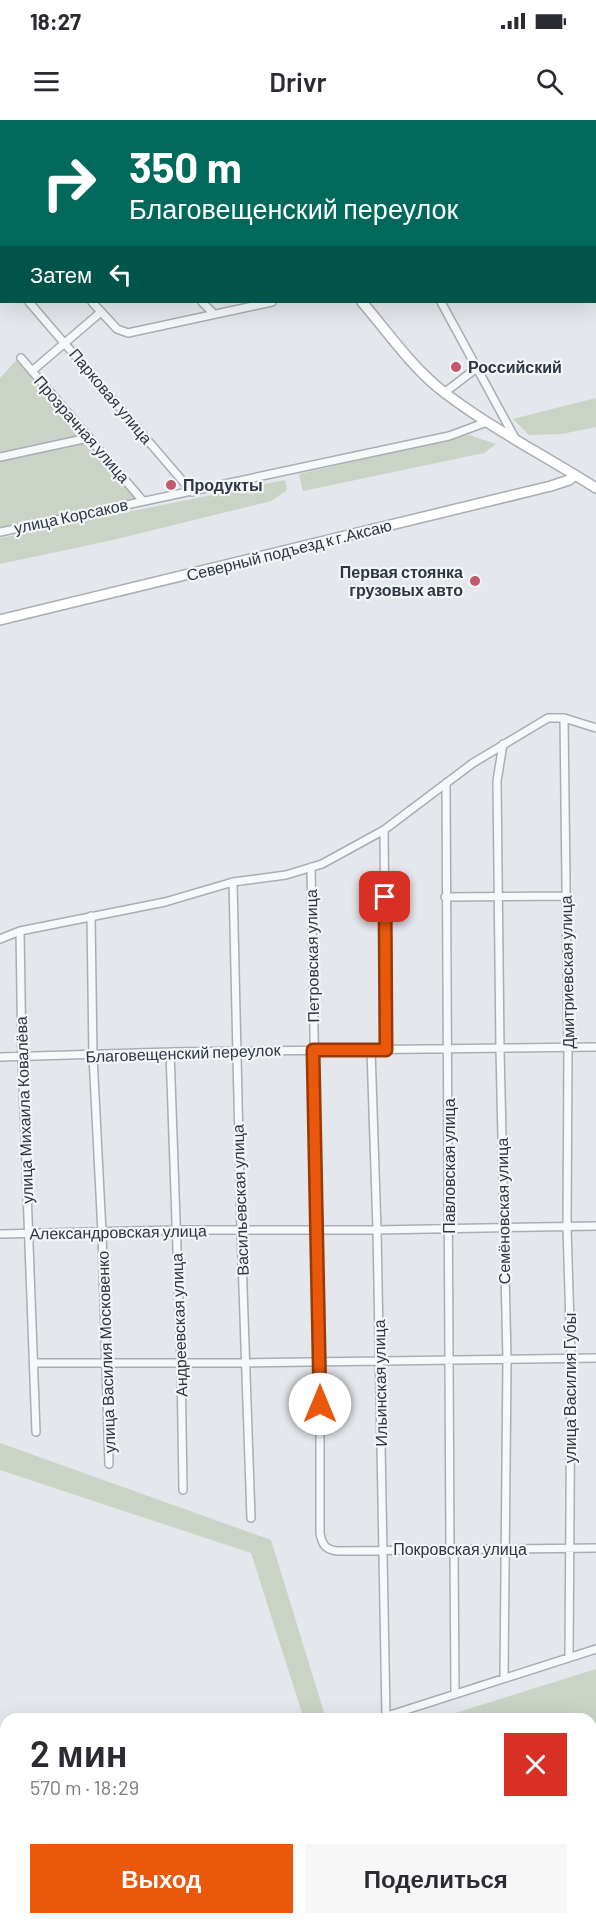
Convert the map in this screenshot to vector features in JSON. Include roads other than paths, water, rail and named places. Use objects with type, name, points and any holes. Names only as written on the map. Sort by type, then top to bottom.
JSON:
[{"type":"street","name":"Парковая улица","points":[[30,303],[192,492]]},
{"type":"street","points":[[93,303],[117,329],[128,333],[267,303]]},
{"type":"street","points":[[203,303],[214,314]]},
{"type":"street","points":[[363,303],[424,375],[444,393],[487,422],[596,488]]},
{"type":"street","points":[[442,303],[516,440]]},
{"type":"street","points":[[32,371],[101,312]]},
{"type":"street","name":"Прозрачная улица","points":[[21,358],[143,501]]},
{"type":"street","points":[[444,393],[478,367]]},
{"type":"street","name":"улица Корсаков","points":[[0,532],[449,436],[487,422]]},
{"type":"street","points":[[0,457],[88,438]]},
{"type":"street","name":"Северный подъезд к г.Аксаю","points":[[0,620],[551,486],[569,480],[575,475]]},
{"type":"street","points":[[0,939],[20,931],[165,902],[234,882],[286,875],[332,860],[384,830],[503,744],[548,718],[564,718],[596,728]]},
{"type":"street","name":"Дмитриевская улица","points":[[564,718],[568,1048],[567,1227]]},
{"type":"street","name":"Семёновская улица","points":[[503,744],[497,781],[507,1360],[504,1677]]},
{"type":"street","name":"Павловская улица","points":[[446,783],[445,897],[450,1228],[448,1361],[455,1693]]},
{"type":"street","points":[[384,830],[386,1050]]},
{"type":"street","name":"Петровская улица","points":[[311,867],[320,1361],[320,1533],[326,1548]]},
{"type":"street","name":"Васильевская улица","points":[[234,882],[236,1052],[251,1518]]},
{"type":"street","points":[[445,897],[566,896]]},
{"type":"street","name":"улица Василия Московенко","points":[[91,916],[93,1056],[102,1233],[109,1464]]},
{"type":"street","name":"улица Михаила Ковалёва","points":[[20,931],[22,1057],[36,1432]]},
{"type":"street","name":"Благовещенский переулок","points":[[0,1057],[170,1052],[596,1047]]},
{"type":"street","name":"Ильинская улица","points":[[371,1050],[377,1230],[386,1713]]},
{"type":"street","name":"Андреевская улица","points":[[170,1052],[183,1490]]},
{"type":"street","name":"улица Василия Губы","points":[[567,1227],[571,1358],[569,1548]]},
{"type":"street","name":"Александровская улица","points":[[0,1234],[176,1230],[596,1227]]},
{"type":"street","points":[[34,1363],[245,1363],[596,1358]]},
{"type":"street","name":"Покровская улица","points":[[326,1548],[338,1551],[596,1548]]},
{"type":"street","points":[[569,1548],[569,1657]]},
{"type":"street","points":[[395,1713],[596,1649]]},
{"type":"place","name":"Российский","points":[[456,367]]},
{"type":"place","name":"Продукты","points":[[171,485]]},
{"type":"place","name":"Первая стоянка грузовых авто","points":[[475,581]]}]
